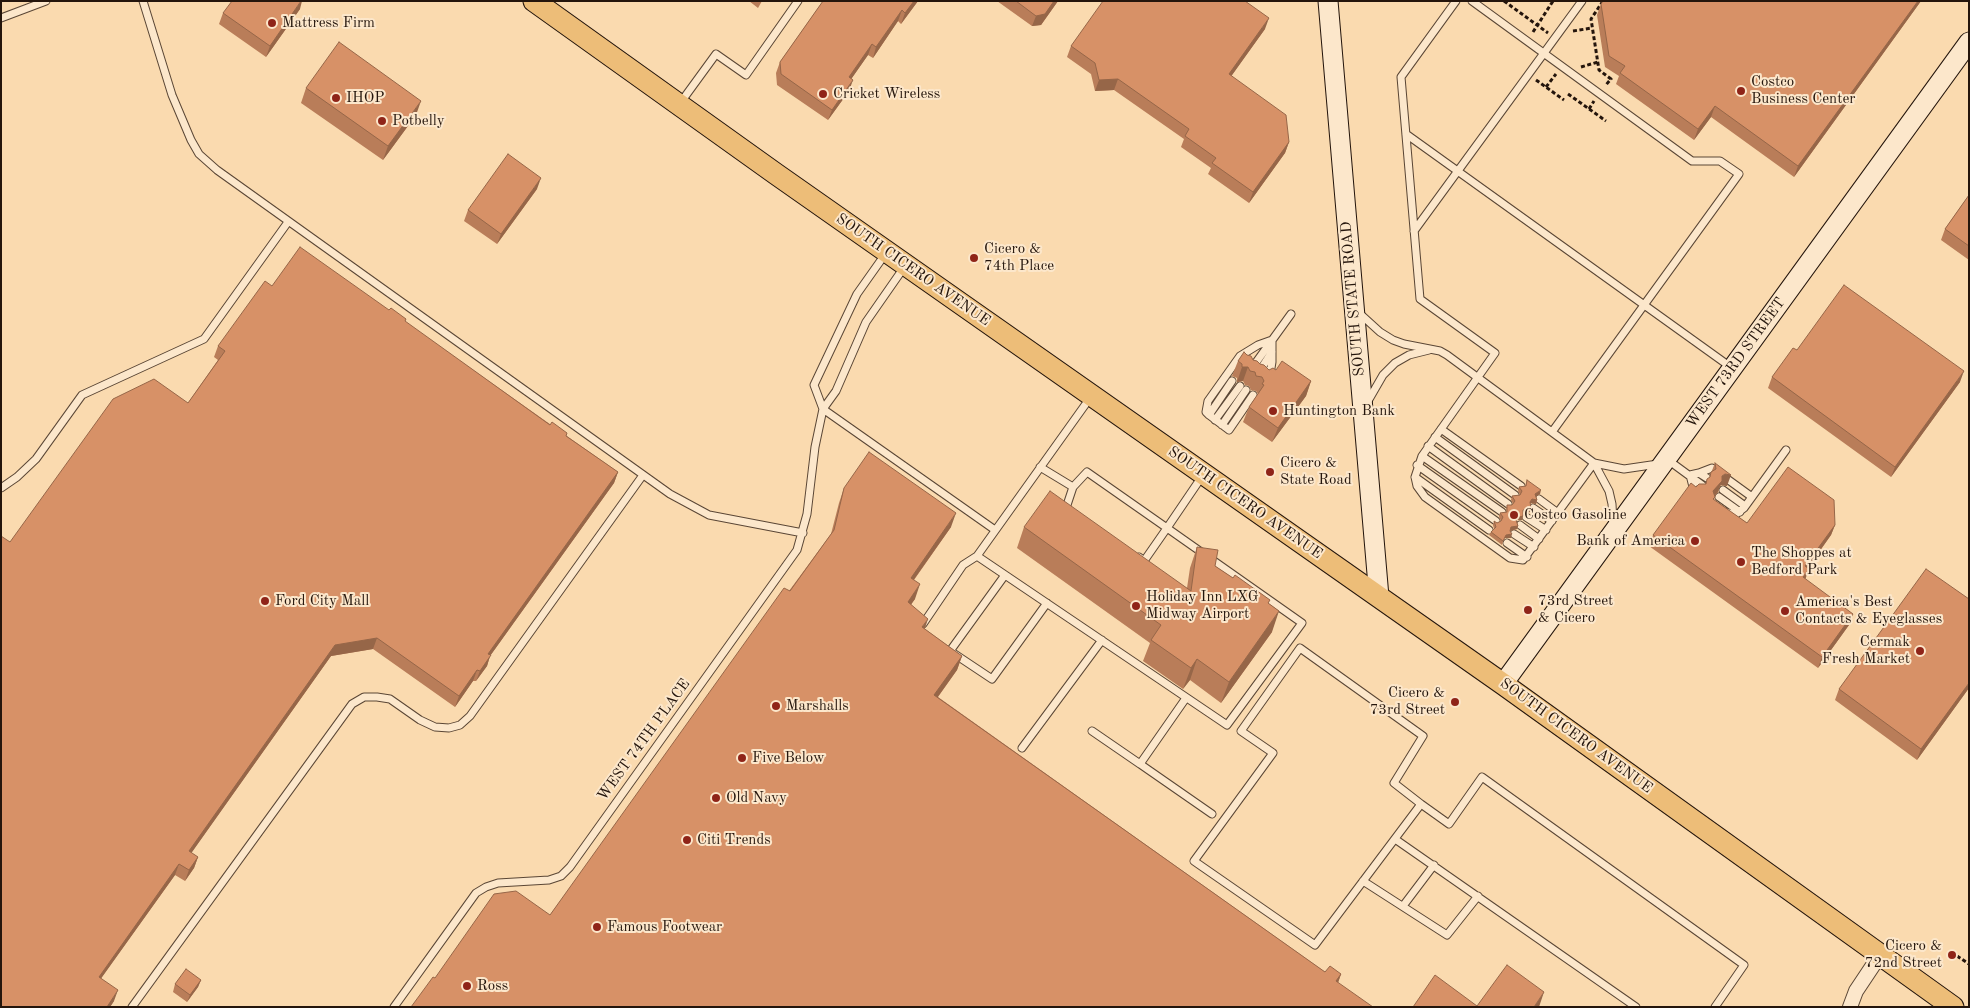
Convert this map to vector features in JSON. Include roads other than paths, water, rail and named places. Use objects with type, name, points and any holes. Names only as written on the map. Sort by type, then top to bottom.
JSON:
[{"type":"main road","name":"SOUTH CICERO AVENUE","points":[[546,7],[679,105],[1503,684],[1953,1007]]},
{"type":"street","name":"SOUTH STATE ROAD","points":[[1328,1],[1379,597]]},
{"type":"street","name":"WEST 73RD STREET","points":[[1503,684],[1969,42]]},
{"type":"street","points":[[1850,1007],[1856,991],[1880,955]]},
{"type":"lane","points":[[1,18],[46,1]]},
{"type":"lane","points":[[143,1],[172,95],[199,154],[217,170],[643,476],[709,515],[803,533]]},
{"type":"lane","points":[[679,105],[716,54],[746,75],[798,1]]},
{"type":"lane","points":[[1456,1],[1401,77],[1420,300],[1495,353],[1422,456],[1417,466],[1415,477],[1417,486],[1425,497],[1510,558],[1523,560],[1594,463]]},
{"type":"lane","points":[[1472,1],[1692,161],[1720,161],[1739,174],[1552,432]]},
{"type":"lane","points":[[1414,231],[1582,1]]},
{"type":"lane","points":[[1406,134],[1732,368]]},
{"type":"lane","points":[[1,488],[17,477],[36,459],[82,395],[204,339],[288,222]]},
{"type":"lane","points":[[887,252],[857,294],[814,385],[823,409],[995,530]]},
{"type":"lane","name":"WEST 74TH PLACE","points":[[394,1007],[476,894],[486,887],[498,883],[549,880],[561,876],[570,867],[797,550],[807,514],[815,447],[823,409],[836,391],[866,322],[905,265]]},
{"type":"lane","points":[[1354,308],[1380,332],[1393,340],[1432,349],[1447,355],[1594,463],[1624,469],[1665,461],[1690,475],[1702,485],[1699,473]]},
{"type":"lane","points":[[1272,352],[1254,372],[1272,340],[1291,314]]},
{"type":"lane","points":[[1253,395],[1229,430],[1212,418],[1206,406],[1240,356],[1258,345],[1272,340]]},
{"type":"lane","points":[[1264,379],[1271,368],[1272,340]]},
{"type":"lane","points":[[1244,365],[1258,345]]},
{"type":"lane","points":[[1362,412],[1383,375],[1395,364],[1409,355],[1432,349]]},
{"type":"lane","points":[[1212,418],[1232,381]]},
{"type":"lane","points":[[1212,418],[1243,388],[1222,425]]},
{"type":"lane","points":[[923,624],[963,565],[978,556],[1091,395]]},
{"type":"lane","points":[[1441,428],[1521,486]]},
{"type":"lane","points":[[1435,438],[1515,495]]},
{"type":"lane","points":[[1428,446],[1508,504]]},
{"type":"lane","points":[[1714,503],[1728,514],[1735,515],[1740,512],[1786,450]]},
{"type":"lane","points":[[1422,456],[1502,512]]},
{"type":"lane","points":[[1594,463],[1609,491],[1614,518],[1611,536]]},
{"type":"lane","points":[[1417,466],[1496,521]]},
{"type":"lane","points":[[1040,467],[1073,487]]},
{"type":"lane","points":[[1690,475],[1712,468],[1752,497]]},
{"type":"lane","points":[[978,556],[1226,726],[1302,623],[1088,472],[1073,487],[1066,508],[1074,513]]},
{"type":"lane","points":[[1136,555],[1144,561],[1204,474]]},
{"type":"lane","points":[[132,1007],[352,704],[364,697],[377,696],[390,699],[420,720],[435,727],[449,728],[460,725],[470,716],[643,476]]},
{"type":"lane","points":[[1415,477],[1489,530]]},
{"type":"lane","points":[[1740,512],[1721,493],[1745,506]]},
{"type":"lane","points":[[1539,499],[1558,513]]},
{"type":"lane","points":[[1533,508],[1552,521]]},
{"type":"lane","points":[[1526,517],[1546,530]]},
{"type":"lane","points":[[1520,525],[1539,539]]},
{"type":"lane","points":[[1514,534],[1534,547]]},
{"type":"lane","points":[[1507,543],[1527,557]]},
{"type":"lane","points":[[1005,575],[950,651],[992,679],[1047,603]]},
{"type":"lane","points":[[1022,748],[1102,640]]},
{"type":"lane","points":[[1421,804],[1315,945],[1194,861],[1273,753],[1241,731],[1300,648],[1423,736],[1394,783],[1449,824],[1482,777],[1744,965],[1715,1007]]},
{"type":"lane","points":[[1140,764],[1186,698]]},
{"type":"lane","points":[[1092,731],[1212,814]]},
{"type":"lane","points":[[1395,839],[1636,1007]]},
{"type":"lane","points":[[1403,906],[1434,865]]},
{"type":"lane","points":[[1363,881],[1447,935],[1478,896]]},
{"type":"place","name":"Mattress Firm","points":[[272,23]]},
{"type":"place","name":"Costco Business Center","points":[[1741,91]]},
{"type":"place","name":"Cricket Wireless","points":[[823,94]]},
{"type":"place","name":"IHOP","points":[[336,98]]},
{"type":"place","name":"Potbelly","points":[[382,121]]},
{"type":"place","name":"Cicero & 74th Place","points":[[974,258]]},
{"type":"place","name":"Huntington Bank","points":[[1273,411]]},
{"type":"place","name":"Cicero & State Road","points":[[1270,472]]},
{"type":"place","name":"Costco Gasoline","points":[[1514,515]]},
{"type":"place","name":"Bank of America","points":[[1695,541]]},
{"type":"place","name":"The Shoppes at Bedford Park","points":[[1741,562]]},
{"type":"place","name":"Ford City Mall","points":[[265,601]]},
{"type":"place","name":"Holiday Inn LXG Midway Airport","points":[[1136,606]]},
{"type":"place","name":"73rd Street & Cicero","points":[[1528,610]]},
{"type":"place","name":"America's Best Contacts & Eyeglasses","points":[[1785,611]]},
{"type":"place","name":"Cermak Fresh Market","points":[[1920,651]]},
{"type":"place","name":"Cicero & 73rd Street","points":[[1455,702]]},
{"type":"place","name":"Marshalls","points":[[776,706]]},
{"type":"place","name":"Five Below","points":[[742,758]]},
{"type":"place","name":"Old Navy","points":[[716,798]]},
{"type":"place","name":"Citi Trends","points":[[687,840]]},
{"type":"place","name":"Famous Footwear","points":[[597,927]]},
{"type":"place","name":"Cicero & 72nd Street","points":[[1952,955]]},
{"type":"place","name":"Ross","points":[[467,986]]}]
